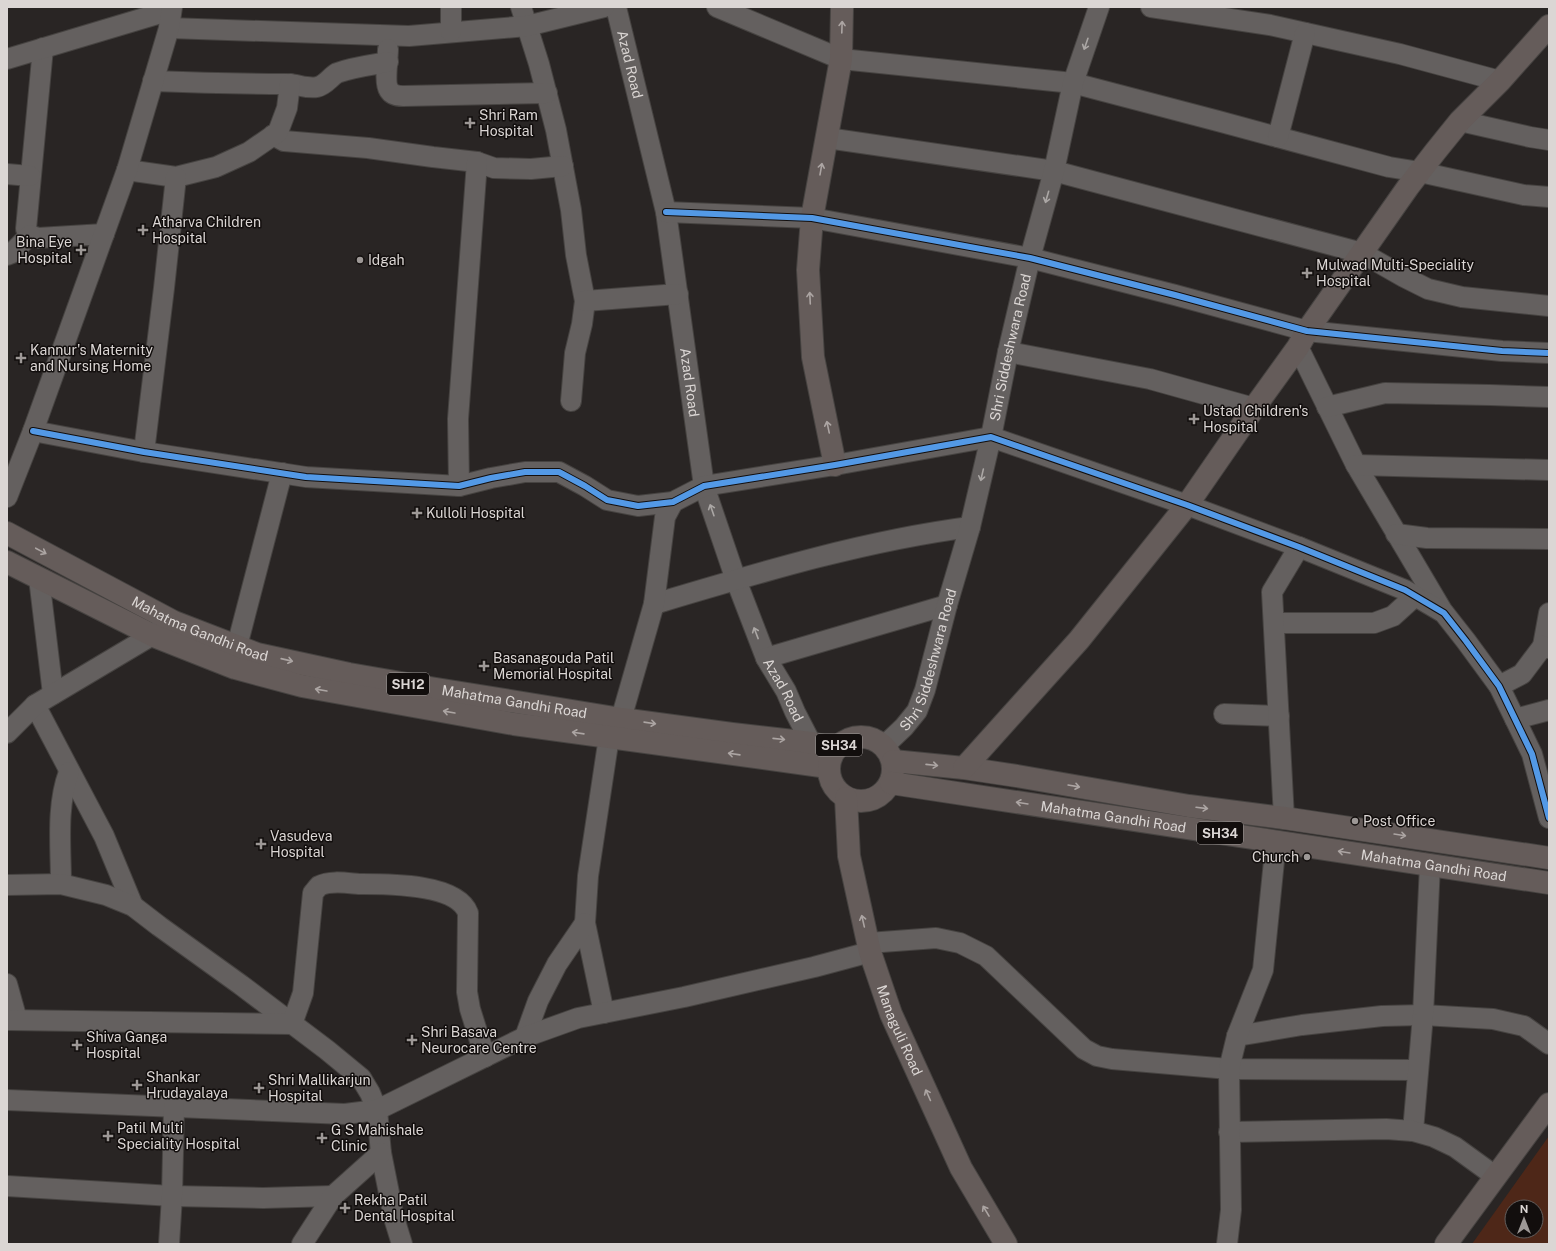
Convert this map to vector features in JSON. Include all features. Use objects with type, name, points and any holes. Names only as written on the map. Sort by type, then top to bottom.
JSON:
[{"type":"main road","points":[[835,465],[813,357],[808,270],[812,218],[841,59],[842,7]]},
{"type":"main road","points":[[964,768],[1079,640],[1187,506],[1408,187],[1460,121],[1500,81],[1549,26]]},
{"type":"main road","name":"Mahatma Gandhi Road","points":[[7,533],[174,622],[257,654],[349,674],[621,718],[732,734],[811,742],[832,758]]},
{"type":"main road","name":"Mahatma Gandhi Road","points":[[7,562],[154,636],[235,668],[302,686],[514,724],[609,737],[832,758]]},
{"type":"main road","name":"SH34","points":[[846,798],[836,790],[830,779],[832,758],[842,742],[859,736],[868,737],[877,740],[889,753]]},
{"type":"main road","points":[[846,798],[859,802],[872,800],[883,793],[891,783],[894,770],[889,753]]},
{"type":"main road","name":"Mahatma Gandhi Road","points":[[889,753],[964,768],[1189,806],[1284,818],[1549,858]]},
{"type":"main road","name":"Mahatma Gandhi Road","points":[[891,783],[1549,883]]},
{"type":"main road","name":"Managuli Road","points":[[846,798],[849,856],[869,947],[891,1014],[961,1168],[1006,1244]]},
{"type":"main road","points":[[1446,1244],[1549,1104]]},
{"type":"street","points":[[451,7],[451,32]]},
{"type":"street","points":[[521,7],[547,93],[556,130],[571,210],[576,255],[585,301],[582,324],[575,353],[571,401]]},
{"type":"street","points":[[7,59],[43,48],[171,15],[409,36],[527,26],[604,7]]},
{"type":"street","name":"Azad Road","points":[[616,7],[666,212],[704,486],[736,580],[766,658],[786,691],[811,742]]},
{"type":"street","points":[[717,7],[841,59],[1073,83],[1389,167],[1420,172],[1524,195],[1549,197]]},
{"type":"street","name":"Shri Siddeshwara Road","points":[[889,753],[904,727],[917,711],[925,690],[970,527],[991,437],[1008,352],[1030,258],[1054,171],[1073,83],[1099,7]]},
{"type":"street","points":[[1151,7],[1270,25],[1400,54],[1500,81]]},
{"type":"street","points":[[7,497],[33,431],[127,170],[171,15]]},
{"type":"street","points":[[1278,137],[1304,33]]},
{"type":"street","points":[[389,35],[387,84],[389,90],[395,95],[547,93]]},
{"type":"street","points":[[43,48],[26,228],[30,235],[38,238],[104,234]]},
{"type":"street","points":[[153,81],[257,85],[290,84],[316,87],[323,85],[334,75],[341,72],[388,62]]},
{"type":"street","points":[[127,170],[176,177],[216,167],[249,152],[278,132],[287,108],[290,84]]},
{"type":"street","points":[[1460,121],[1549,140]]},
{"type":"street","points":[[273,135],[284,141],[368,148],[433,158],[477,162],[494,168],[531,169],[563,166]]},
{"type":"street","points":[[827,138],[1054,171],[1362,253],[1428,289],[1462,297],[1549,306]]},
{"type":"street","points":[[459,486],[458,419],[477,162]]},
{"type":"street","points":[[7,174],[30,176]]},
{"type":"street","points":[[144,452],[176,177]]},
{"type":"street","points":[[666,212],[812,218],[1030,258],[1175,294],[1302,339],[1549,353]]},
{"type":"street","points":[[7,255],[12,253],[30,235]]},
{"type":"street","points":[[585,301],[678,294]]},
{"type":"street","points":[[1302,339],[1327,407],[1356,465],[1444,613],[1498,686],[1532,754],[1549,818]]},
{"type":"street","points":[[1008,352],[1150,379],[1254,408]]},
{"type":"street","points":[[1327,407],[1385,393],[1490,394],[1549,398]]},
{"type":"street","points":[[33,431],[144,452],[306,477],[459,486],[525,472],[559,472],[607,500],[638,506],[673,502],[704,486],[835,465],[991,437],[1299,546],[1405,590],[1444,613]]},
{"type":"street","points":[[1356,465],[1549,470]]},
{"type":"street","points":[[237,646],[282,473]]},
{"type":"street","points":[[621,718],[654,604],[665,517],[673,502]]},
{"type":"street","points":[[654,604],[736,580],[869,546],[929,532],[970,527]]},
{"type":"street","points":[[1396,534],[1427,538],[1549,539]]},
{"type":"street","points":[[1284,818],[1272,592],[1299,546]]},
{"type":"street","points":[[39,578],[52,694]]},
{"type":"street","points":[[1274,623],[1374,623],[1393,616],[1415,596]]},
{"type":"street","points":[[766,658],[947,606]]},
{"type":"street","points":[[1498,686],[1522,674],[1546,647],[1549,614]]},
{"type":"street","points":[[7,733],[35,704],[154,636],[174,622]]},
{"type":"street","points":[[35,704],[104,836],[133,906]]},
{"type":"street","points":[[1515,719],[1549,710]]},
{"type":"street","points":[[1224,714],[1279,716]]},
{"type":"street","points":[[604,1013],[585,923],[588,876],[609,737]]},
{"type":"street","points":[[61,884],[62,800],[64,786],[70,772]]},
{"type":"street","points":[[1227,1244],[1231,1210],[1229,1069],[1237,1036],[1263,970],[1276,841]]},
{"type":"street","points":[[1413,1131],[1417,1070],[1423,1015],[1430,865]]},
{"type":"street","points":[[292,1024],[303,993],[313,893],[319,886],[331,883],[377,884],[430,888],[455,898],[465,906],[468,913],[467,992],[470,1009],[485,1056]]},
{"type":"street","points":[[7,885],[61,884],[106,895],[133,906],[327,1050],[361,1078],[370,1093],[377,1110],[381,1153],[394,1218],[402,1244]]},
{"type":"street","points":[[525,1037],[538,1001],[557,964],[585,923]]},
{"type":"street","points":[[7,1100],[345,1114],[377,1110],[525,1037],[578,1018],[684,997],[806,969],[869,947],[936,938],[960,943],[986,956],[1084,1049],[1097,1056],[1112,1059],[1229,1069],[1417,1070]]},
{"type":"street","points":[[7,984],[12,1020],[292,1024]]},
{"type":"street","points":[[1237,1036],[1302,1025],[1382,1016],[1423,1015],[1493,1020],[1524,1026],[1549,1044]]},
{"type":"street","points":[[169,1244],[172,1196],[174,1107]]},
{"type":"street","points":[[1229,1132],[1386,1129],[1413,1131],[1434,1137],[1455,1148],[1495,1176]]},
{"type":"street","points":[[302,1244],[333,1196],[381,1153]]},
{"type":"street","points":[[7,1186],[172,1196],[264,1198],[333,1196]]},
{"type":"shaded area","points":[[1549,1136],[1549,1244],[1472,1244],[1504,1199],[1504,1239],[1544,1239],[1544,1199],[1504,1199]]},
{"type":"cycle path","points":[[666,212],[812,218],[1030,258],[1307,331],[1502,351],[1549,353]]},
{"type":"cycle path","points":[[33,431],[144,452],[306,477],[459,486],[525,472],[559,472],[607,500],[638,506],[673,502],[704,486],[835,465],[991,437],[1187,505],[1299,547],[1405,590],[1444,613],[1499,686],[1532,754],[1549,818]]},
{"type":"place","name":"Shri Ram Hospital","points":[[470,123]]},
{"type":"place","name":"Atharva Children Hospital","points":[[143,230]]},
{"type":"place","name":"Bina Eye Hospital","points":[[81,250]]},
{"type":"place","name":"Idgah","points":[[360,260]]},
{"type":"place","name":"Mulwad Multi-Speciality Hospital","points":[[1307,273]]},
{"type":"place","name":"Kannur's Maternity and Nursing Home","points":[[21,358]]},
{"type":"place","name":"Ustad Children's Hospital","points":[[1194,419]]},
{"type":"place","name":"Kulloli Hospital","points":[[417,513]]},
{"type":"place","name":"Basanagouda Patil Memorial Hospital","points":[[484,666]]},
{"type":"place","name":"Post Office","points":[[1355,821]]},
{"type":"place","name":"Vasudeva Hospital","points":[[261,844]]},
{"type":"place","name":"Church","points":[[1307,857]]},
{"type":"place","name":"Shri Basava Neurocare Centre","points":[[412,1040]]},
{"type":"place","name":"Shiva Ganga Hospital","points":[[77,1045]]},
{"type":"place","name":"Shankar Hrudayalaya","points":[[137,1085]]},
{"type":"place","name":"Shri Mallikarjun Hospital","points":[[259,1088]]},
{"type":"place","name":"Patil Multi Speciality Hospital","points":[[108,1136]]},
{"type":"place","name":"G S Mahishale Clinic","points":[[322,1138]]},
{"type":"place","name":"Rekha Patil Dental Hospital","points":[[345,1208]]}]
